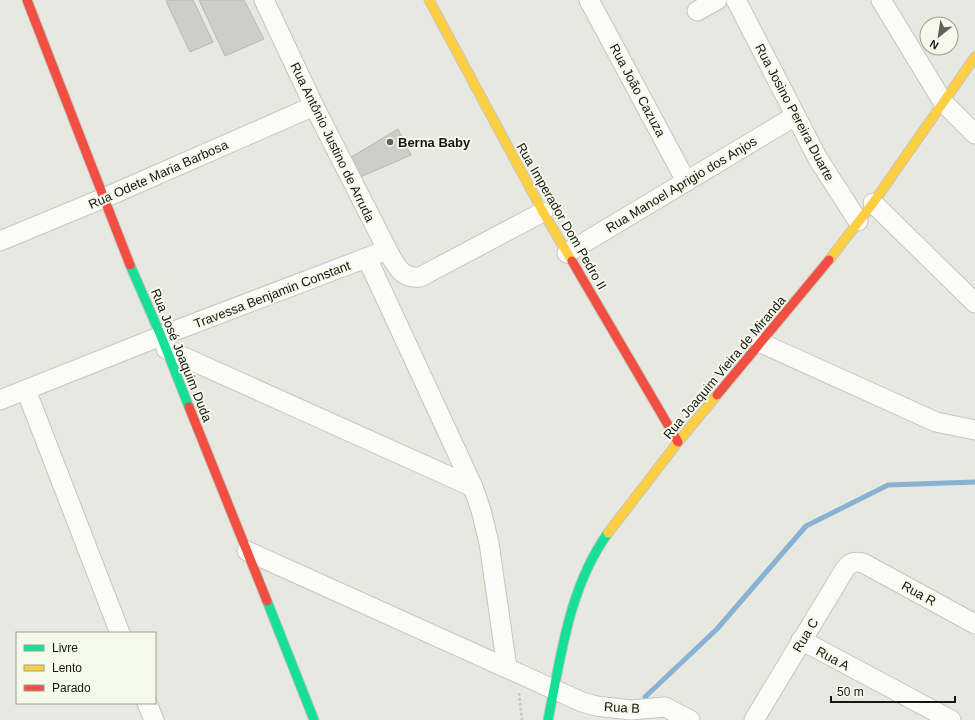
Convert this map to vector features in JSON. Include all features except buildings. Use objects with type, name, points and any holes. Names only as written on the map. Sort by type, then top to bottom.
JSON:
[{"type":"street","name":"Rua José Joaquim Duda","points":[[27,0],[123,248],[164,342],[314,720]]},
{"type":"street","name":"Rua Antônio Justino de Arruda","points":[[264,0],[314,106],[387,250],[404,275],[411,278],[420,277],[543,212]]},
{"type":"street","name":"Rua Imperador Dom Pedro II","points":[[429,0],[543,212],[678,442]]},
{"type":"street","name":"Rua João Cazuza","points":[[589,0],[686,181]]},
{"type":"street","points":[[697,11],[717,0]]},
{"type":"street","name":"Rua Josino Pereira Duarte","points":[[736,0],[818,159],[858,221]]},
{"type":"street","points":[[881,0],[943,102],[975,134]]},
{"type":"street","name":"Rua Joaquim Vieira de Miranda","points":[[548,720],[566,631],[580,584],[599,545],[618,518],[678,442],[828,261],[873,203],[975,57]]},
{"type":"street","name":"Rua Odete Maria Barbosa","points":[[0,241],[104,198],[314,106]]},
{"type":"street","name":"Rua Manoel Aprigio dos Anjos","points":[[567,253],[795,116]]},
{"type":"street","points":[[873,203],[975,303]]},
{"type":"street","name":"Travessa Benjamin Constant","points":[[0,400],[164,342],[387,250]]},
{"type":"street","points":[[368,258],[473,486],[481,510],[489,543],[507,668]]},
{"type":"street","points":[[164,342],[473,486]]},
{"type":"street","points":[[761,343],[936,422],[975,430]]},
{"type":"street","points":[[26,390],[120,632]]},
{"type":"street","name":"Rua B","points":[[247,551],[582,702],[596,706],[631,710],[666,707]]},
{"type":"street","name":"Rua C","points":[[754,720],[845,569],[850,563],[856,561],[863,563]]},
{"type":"street","name":"Rua R","points":[[863,563],[975,624]]},
{"type":"street","name":"Rua A","points":[[801,640],[950,720]]},
{"type":"street","points":[[148,704],[154,720]]},
{"type":"street","points":[[644,720],[666,707],[690,720]]},
{"type":"waterway","points":[[645,697],[717,629],[806,526],[888,485],[975,482]]},
{"type":"traffic: fast","points":[[130,265],[161,336],[189,407]]},
{"type":"traffic: fast","points":[[548,720],[562,647],[575,599],[584,576],[608,533]]},
{"type":"traffic: fast","points":[[267,601],[314,720]]},
{"type":"traffic: slow","points":[[429,0],[543,212],[572,261]]},
{"type":"traffic: slow","points":[[829,260],[873,203],[975,57]]},
{"type":"traffic: slow","points":[[608,533],[678,442],[717,395]]},
{"type":"traffic: jam","points":[[27,0],[130,265]]},
{"type":"traffic: jam","points":[[717,395],[829,260]]},
{"type":"traffic: jam","points":[[572,261],[678,442]]},
{"type":"traffic: jam","points":[[189,407],[267,601]]},
{"type":"place","name":"Berna Baby","points":[[390,142]]}]
